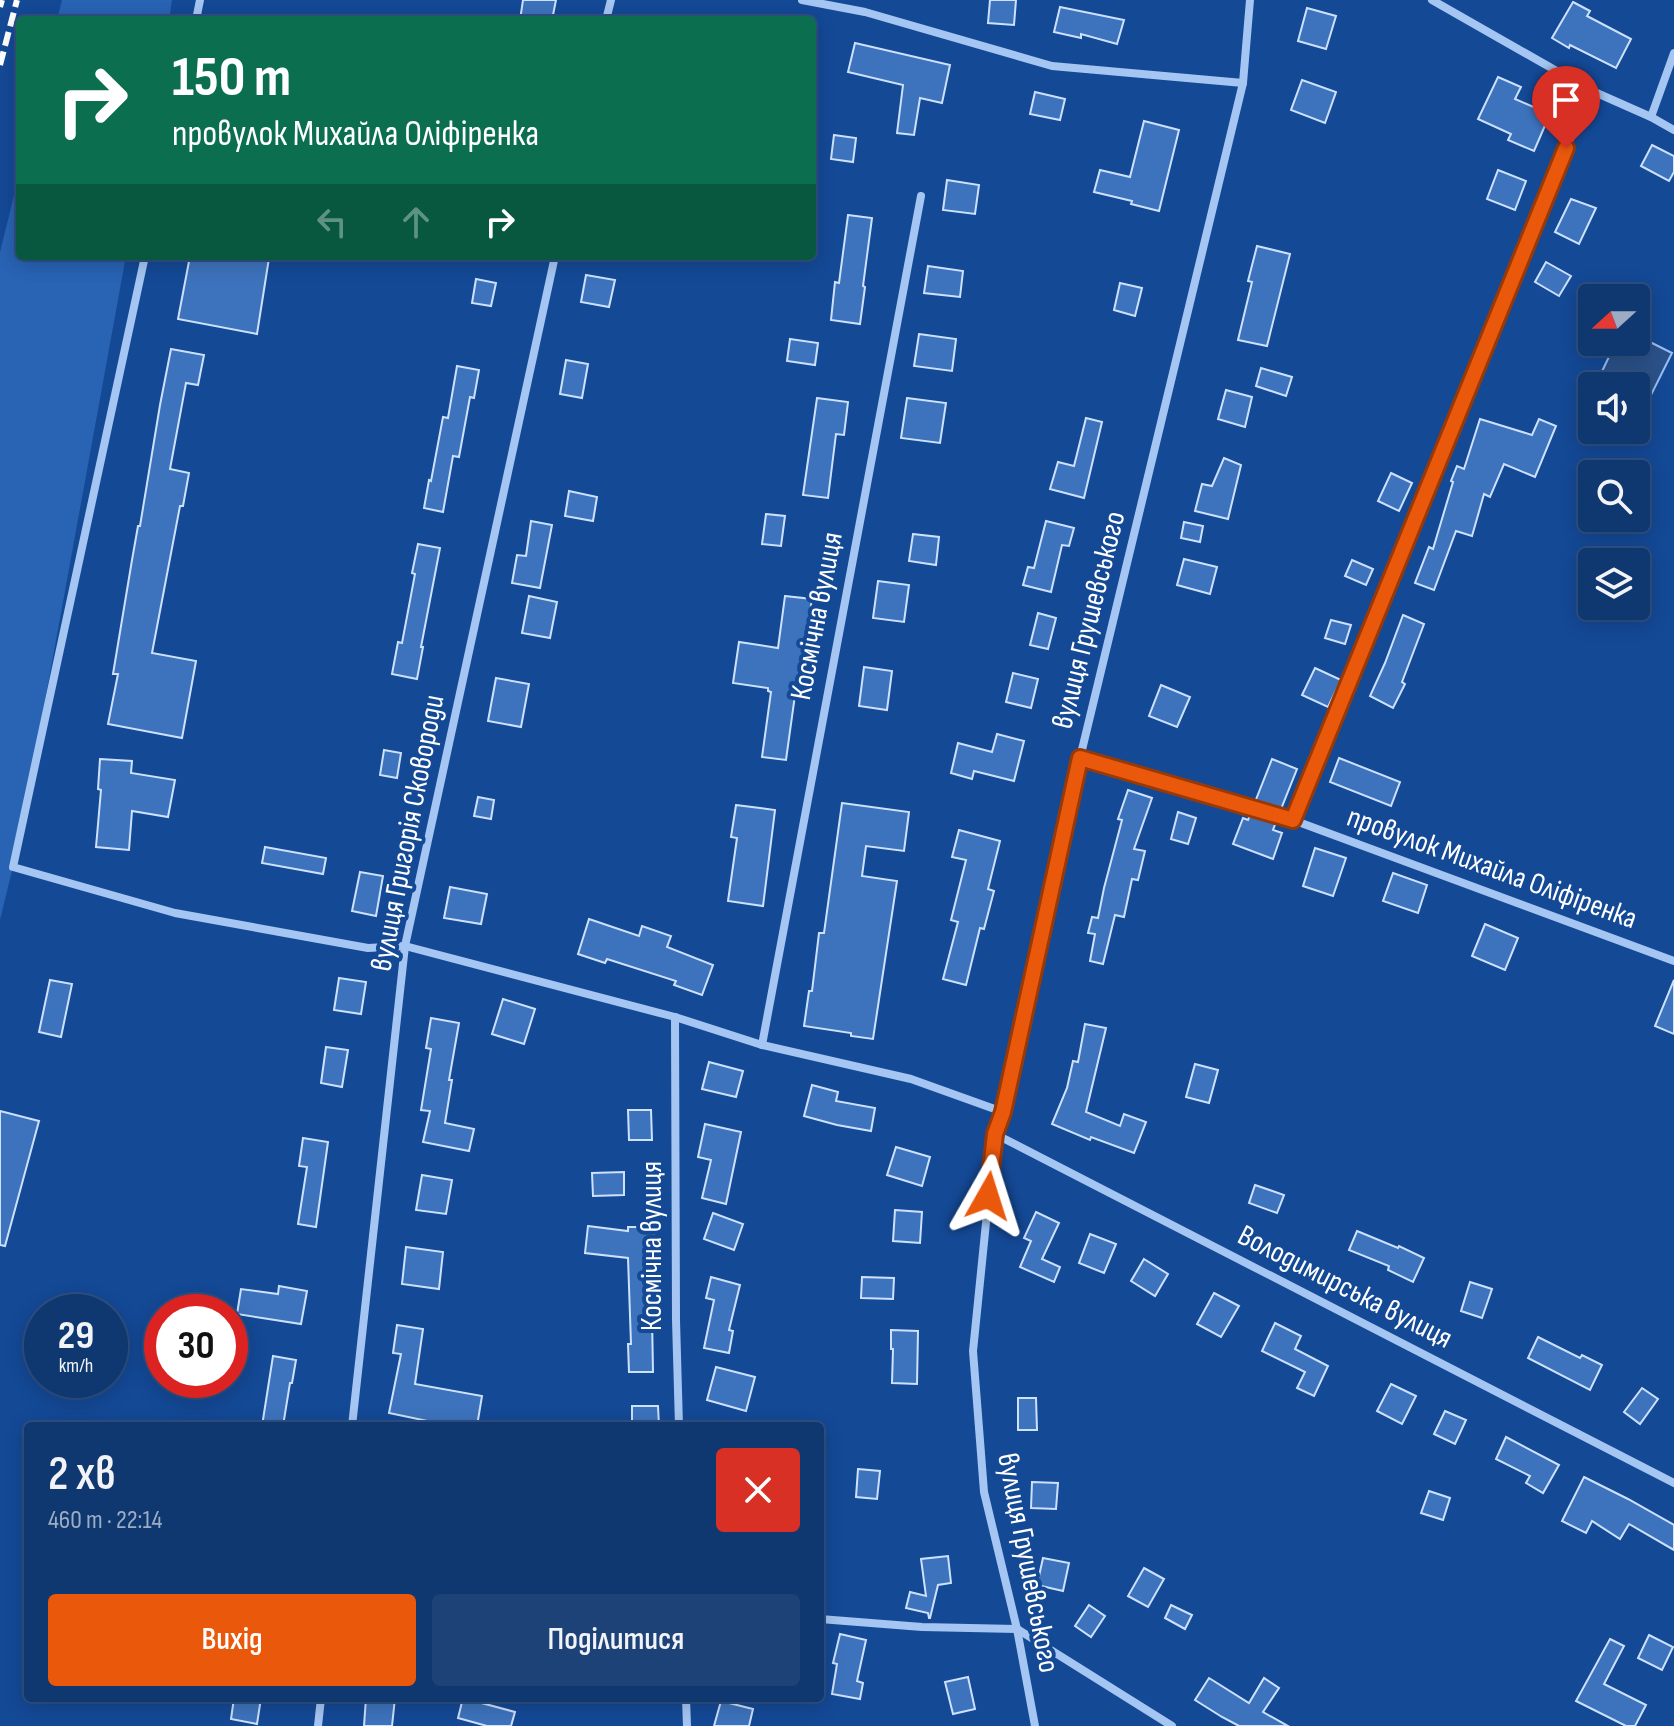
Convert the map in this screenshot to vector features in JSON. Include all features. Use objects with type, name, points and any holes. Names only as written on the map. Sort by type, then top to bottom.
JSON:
[{"type":"street","points":[[802,0],[865,12],[1052,66],[1243,83]]},
{"type":"street","name":"вулиця Грушевського","points":[[1035,1726],[1017,1629],[984,1492],[973,1351],[995,1134],[1003,1112],[1080,758],[1243,83],[1250,0]]},
{"type":"street","points":[[1432,0],[1590,90],[1674,130]]},
{"type":"street","points":[[1651,117],[1674,53]]},
{"type":"street","points":[[1293,820],[1590,90]]},
{"type":"street","name":"Космічна вулиця","points":[[762,1045],[921,196]]},
{"type":"street","points":[[144,260],[13,867],[175,913],[368,948],[405,946],[675,1017],[762,1045],[911,1079],[1003,1112]]},
{"type":"street","name":"вулиця Григорія Сковороди","points":[[352,1422],[405,946],[554,260]]},
{"type":"street","name":"провулок Михайла Оліфіренка","points":[[1080,758],[1293,820],[1674,961]]},
{"type":"street","name":"Космічна вулиця","points":[[675,1017],[679,1422]]},
{"type":"street","name":"Володимирська вулиця","points":[[995,1134],[1674,1483]]},
{"type":"street","points":[[824,1619],[922,1627],[1017,1629],[1172,1726]]},
{"type":"street","points":[[318,1726],[321,1702]]},
{"type":"street","points":[[686,1702],[687,1726]]},
{"type":"shaded area","points":[[62,0],[172,0],[170,16],[58,16]]},
{"type":"shaded area","points":[[16,187],[16,260],[125,260],[20,838],[0,920],[0,252]]},
{"type":"shaded area","points":[[1650,342],[1672,353],[1650,397],[1650,372],[1602,372],[1609,356],[1650,356]]},
{"type":"building","points":[[523,0],[556,0],[553,16],[521,16]]},
{"type":"building","points":[[990,0],[1016,0],[1014,25],[988,23]]},
{"type":"building","points":[[1573,2],[1590,11],[1587,16],[1631,39],[1616,68],[1552,38]]},
{"type":"building","points":[[1060,7],[1124,20],[1117,44],[1081,34],[1081,38],[1054,32]]},
{"type":"building","points":[[1307,8],[1336,16],[1326,49],[1298,41]]},
{"type":"building","points":[[855,43],[950,65],[942,103],[920,98],[914,135],[897,133],[903,85],[848,72]]},
{"type":"building","points":[[1498,77],[1521,87],[1515,99],[1550,114],[1534,151],[1508,140],[1511,134],[1478,119]]},
{"type":"building","points":[[1302,80],[1336,92],[1325,123],[1291,110]]},
{"type":"building","points":[[1035,92],[1065,99],[1060,120],[1030,114]]},
{"type":"building","points":[[1144,121],[1179,130],[1159,211],[1094,192],[1100,170],[1130,177]]},
{"type":"building","points":[[834,135],[856,138],[853,162],[831,159]]},
{"type":"building","points":[[1652,145],[1674,156],[1674,172],[1669,181],[1641,166]]},
{"type":"building","points":[[1498,170],[1526,181],[1515,210],[1487,199]]},
{"type":"building","points":[[947,180],[979,185],[975,214],[943,210]]},
{"type":"building","points":[[1571,199],[1596,208],[1579,244],[1555,232]]},
{"type":"building","points":[[848,215],[872,218],[860,324],[831,320]]},
{"type":"building","points":[[1257,246],[1290,254],[1267,346],[1238,340]]},
{"type":"building","points":[[189,260],[269,260],[257,334],[178,319]]},
{"type":"building","points":[[1546,262],[1571,276],[1559,296],[1535,282]]},
{"type":"building","points":[[928,266],[963,271],[960,297],[924,293]]},
{"type":"building","points":[[586,275],[615,280],[609,307],[581,302]]},
{"type":"building","points":[[476,279],[496,283],[491,306],[472,303]]},
{"type":"building","points":[[1120,283],[1142,288],[1135,316],[1114,310]]},
{"type":"building","points":[[919,334],[956,339],[952,371],[914,366]]},
{"type":"building","points":[[790,339],[818,343],[815,365],[787,361]]},
{"type":"building","points":[[171,349],[204,355],[198,385],[186,383],[170,469],[189,473],[152,653],[196,661],[182,738],[108,724],[118,674],[113,674],[132,560]]},
{"type":"building","points":[[566,360],[588,364],[582,398],[560,394]]},
{"type":"building","points":[[457,366],[479,370],[474,398],[470,397],[459,457],[453,456],[443,512],[424,508],[443,417],[448,418]]},
{"type":"building","points":[[1261,368],[1292,377],[1286,396],[1256,386]]},
{"type":"building","points":[[1226,390],[1252,397],[1245,427],[1218,419]]},
{"type":"building","points":[[817,398],[848,402],[844,435],[836,434],[828,498],[803,495]]},
{"type":"building","points":[[907,398],[946,403],[940,443],[901,438]]},
{"type":"building","points":[[1086,418],[1102,422],[1084,498],[1050,489],[1058,462],[1074,466]]},
{"type":"building","points":[[1480,419],[1532,435],[1539,419],[1556,426],[1535,477],[1504,464],[1490,497],[1484,494],[1472,536],[1456,531],[1434,590],[1415,583],[1429,547],[1433,549],[1451,481],[1457,466],[1464,469]]},
{"type":"building","points":[[1224,458],[1241,465],[1228,519],[1195,511],[1202,484],[1212,486]]},
{"type":"building","points":[[1391,473],[1412,483],[1399,511],[1378,501]]},
{"type":"building","points":[[569,491],[597,497],[593,521],[565,516]]},
{"type":"building","points":[[766,514],[785,516],[781,546],[762,544]]},
{"type":"building","points":[[531,521],[552,525],[540,588],[512,583],[517,555],[526,556]]},
{"type":"building","points":[[1046,521],[1074,528],[1069,546],[1062,545],[1051,592],[1023,585],[1028,567],[1034,568]]},
{"type":"building","points":[[1184,522],[1203,526],[1200,542],[1181,538]]},
{"type":"building","points":[[913,534],[939,537],[936,565],[909,561]]},
{"type":"building","points":[[418,544],[440,548],[417,679],[392,674],[398,642],[402,643]]},
{"type":"building","points":[[1184,559],[1217,567],[1210,594],[1177,585]]},
{"type":"building","points":[[1352,560],[1373,569],[1366,585],[1345,576]]},
{"type":"building","points":[[878,581],[909,585],[904,622],[873,618]]},
{"type":"building","points":[[529,596],[557,602],[550,638],[522,633]]},
{"type":"building","points":[[785,596],[812,599],[786,760],[762,757],[771,692],[768,688],[733,683],[739,642],[778,648]]},
{"type":"building","points":[[1038,613],[1056,618],[1048,649],[1030,645]]},
{"type":"building","points":[[1403,615],[1424,624],[1402,682],[1405,684],[1393,708],[1370,696]]},
{"type":"building","points":[[1331,620],[1351,625],[1345,644],[1325,638]]},
{"type":"building","points":[[864,667],[892,671],[887,710],[859,706]]},
{"type":"building","points":[[1315,668],[1341,680],[1328,707],[1302,695]]},
{"type":"building","points":[[1013,673],[1038,679],[1031,708],[1006,702]]},
{"type":"building","points":[[496,678],[529,684],[521,727],[488,721]]},
{"type":"building","points":[[1161,685],[1190,697],[1177,727],[1149,716]]},
{"type":"building","points":[[997,734],[1024,741],[1014,781],[974,771],[972,779],[951,773],[958,743],[992,752]]},
{"type":"building","points":[[384,750],[401,753],[397,778],[380,775]]},
{"type":"building","points":[[1339,758],[1400,782],[1391,806],[1330,782]]},
{"type":"building","points":[[100,759],[132,761],[131,773],[175,780],[168,817],[132,811],[129,850],[96,847],[101,790],[98,789]]},
{"type":"building","points":[[1272,759],[1297,769],[1281,809],[1255,802]]},
{"type":"building","points":[[1128,790],[1152,798],[1134,849],[1145,851],[1138,880],[1132,879],[1124,917],[1115,915],[1103,964],[1090,961],[1095,934],[1088,933],[1092,917],[1098,918],[1122,820],[1118,819]]},
{"type":"building","points":[[478,797],[494,800],[491,819],[474,816]]},
{"type":"building","points":[[842,803],[909,812],[904,851],[866,846],[862,876],[897,881],[873,1039],[804,1026],[819,933],[824,933]]},
{"type":"building","points":[[736,805],[775,810],[763,906],[728,901],[737,838],[731,837]]},
{"type":"building","points":[[1178,812],[1196,818],[1188,844],[1171,839]]},
{"type":"building","points":[[1250,815],[1276,822],[1273,830],[1282,833],[1273,859],[1233,844],[1243,818],[1248,820]]},
{"type":"building","points":[[959,830],[1000,841],[988,889],[994,891],[984,929],[980,928],[966,985],[943,979],[958,922],[951,920],[966,860],[952,857]]},
{"type":"building","points":[[265,847],[326,858],[323,874],[262,863]]},
{"type":"building","points":[[1315,848],[1346,858],[1333,896],[1303,886]]},
{"type":"building","points":[[360,872],[383,876],[376,916],[352,911]]},
{"type":"building","points":[[1393,873],[1427,885],[1418,913],[1383,901]]},
{"type":"building","points":[[450,887],[487,894],[481,924],[444,918]]},
{"type":"building","points":[[589,919],[639,936],[642,926],[671,936],[667,947],[713,965],[702,995],[674,985],[676,981],[607,959],[605,963],[578,954]]},
{"type":"building","points":[[1485,924],[1518,938],[1505,970],[1472,956]]},
{"type":"building","points":[[339,978],[366,982],[361,1014],[334,1010]]},
{"type":"building","points":[[50,980],[72,984],[61,1037],[39,1032]]},
{"type":"building","points":[[1674,980],[1674,1034],[1655,1026]]},
{"type":"building","points":[[503,999],[535,1009],[524,1044],[492,1034]]},
{"type":"building","points":[[431,1018],[459,1023],[445,1123],[474,1129],[469,1151],[423,1142],[430,1111],[421,1110],[431,1049],[426,1048]]},
{"type":"building","points":[[1085,1024],[1106,1028],[1086,1112],[1120,1126],[1124,1114],[1146,1122],[1134,1153],[1091,1137],[1090,1140],[1052,1124],[1067,1088],[1073,1061],[1078,1062]]},
{"type":"building","points":[[326,1047],[348,1050],[342,1087],[321,1083]]},
{"type":"building","points":[[709,1062],[743,1071],[736,1097],[702,1089]]},
{"type":"building","points":[[1195,1064],[1218,1070],[1209,1103],[1186,1097]]},
{"type":"building","points":[[812,1085],[838,1092],[836,1101],[875,1108],[871,1131],[804,1116]]},
{"type":"building","points":[[628,1110],[651,1110],[652,1140],[629,1140]]},
{"type":"building","points":[[0,1111],[39,1121],[5,1246],[0,1245]]},
{"type":"building","points":[[705,1124],[741,1132],[726,1204],[702,1198],[711,1160],[698,1157]]},
{"type":"building","points":[[303,1138],[328,1142],[316,1227],[298,1224],[307,1167],[299,1166]]},
{"type":"building","points":[[896,1147],[930,1157],[922,1186],[887,1175]]},
{"type":"building","points":[[624,1172],[624,1195],[593,1196],[592,1173]]},
{"type":"building","points":[[422,1175],[452,1180],[446,1214],[416,1210]]},
{"type":"building","points":[[1255,1185],[1284,1195],[1277,1213],[1249,1203]]},
{"type":"building","points":[[895,1210],[922,1212],[920,1243],[893,1241]]},
{"type":"building","points":[[1036,1212],[1059,1223],[1042,1259],[1060,1267],[1054,1282],[1020,1267],[1031,1241],[1024,1238]]},
{"type":"building","points":[[713,1213],[743,1224],[734,1250],[704,1239]]},
{"type":"building","points":[[588,1226],[628,1231],[628,1227],[654,1227],[657,1317],[652,1317],[653,1372],[629,1372],[628,1258],[585,1253]]},
{"type":"building","points":[[1357,1231],[1424,1258],[1413,1282],[1388,1270],[1389,1266],[1349,1250]]},
{"type":"building","points":[[1090,1234],[1116,1244],[1104,1273],[1079,1263]]},
{"type":"building","points":[[406,1247],[443,1252],[439,1289],[402,1284]]},
{"type":"building","points":[[1144,1259],[1168,1274],[1155,1296],[1131,1281]]},
{"type":"building","points":[[711,1277],[740,1285],[729,1330],[733,1331],[729,1353],[704,1348],[714,1300],[706,1298]]},
{"type":"building","points":[[862,1277],[894,1278],[893,1299],[861,1298]]},
{"type":"building","points":[[1470,1282],[1492,1289],[1482,1318],[1461,1311]]},
{"type":"building","points":[[279,1286],[307,1291],[301,1324],[248,1316],[248,1294],[240,1294],[241,1289],[278,1294]]},
{"type":"building","points":[[1214,1293],[1239,1306],[1221,1337],[1197,1324]]},
{"type":"building","points":[[1275,1323],[1301,1336],[1295,1349],[1328,1366],[1314,1396],[1297,1388],[1305,1372],[1262,1351]]},
{"type":"building","points":[[397,1325],[423,1329],[415,1384],[482,1396],[478,1422],[432,1422],[389,1413],[401,1354],[393,1353]]},
{"type":"building","points":[[891,1330],[918,1331],[917,1384],[892,1383]]},
{"type":"building","points":[[1538,1337],[1580,1358],[1582,1355],[1602,1365],[1590,1390],[1528,1358]]},
{"type":"building","points":[[273,1356],[296,1360],[284,1422],[263,1422]]},
{"type":"building","points":[[716,1367],[755,1377],[746,1411],[707,1400]]},
{"type":"building","points":[[1391,1384],[1416,1396],[1402,1424],[1377,1411]]},
{"type":"building","points":[[1642,1388],[1658,1399],[1640,1424],[1624,1412]]},
{"type":"building","points":[[1018,1398],[1036,1398],[1037,1430],[1018,1430]]},
{"type":"building","points":[[632,1406],[658,1406],[659,1422],[632,1422]]},
{"type":"building","points":[[1445,1411],[1466,1420],[1455,1444],[1434,1434]]},
{"type":"building","points":[[1506,1437],[1559,1465],[1543,1493],[1526,1483],[1530,1476],[1496,1459]]},
{"type":"building","points":[[858,1469],[880,1471],[877,1499],[856,1497]]},
{"type":"building","points":[[1584,1477],[1674,1525],[1674,1550],[1629,1524],[1620,1539],[1592,1521],[1586,1533],[1562,1521]]},
{"type":"building","points":[[1032,1482],[1058,1483],[1056,1509],[1031,1508]]},
{"type":"building","points":[[1429,1491],[1450,1498],[1443,1520],[1421,1513]]},
{"type":"building","points":[[948,1556],[951,1583],[938,1585],[930,1618],[928,1613],[906,1608],[910,1592],[926,1596],[921,1559]]},
{"type":"building","points":[[1043,1558],[1069,1563],[1063,1591],[1037,1585]]},
{"type":"building","points":[[1144,1568],[1164,1579],[1148,1607],[1128,1596]]},
{"type":"building","points":[[1089,1605],[1105,1616],[1091,1637],[1075,1626]]},
{"type":"building","points":[[1171,1605],[1192,1615],[1185,1629],[1165,1618]]},
{"type":"building","points":[[840,1634],[866,1640],[857,1681],[863,1683],[860,1699],[832,1694],[837,1664],[833,1663]]},
{"type":"building","points":[[1649,1635],[1673,1647],[1662,1670],[1638,1658]]},
{"type":"building","points":[[1610,1639],[1624,1646],[1604,1684],[1646,1705],[1635,1726],[1626,1726],[1576,1701]]},
{"type":"building","points":[[968,1677],[975,1709],[953,1714],[945,1682]]},
{"type":"building","points":[[1209,1678],[1249,1703],[1264,1678],[1279,1688],[1263,1712],[1288,1726],[1239,1726],[1222,1717],[1195,1700]]},
{"type":"building","points":[[233,1702],[260,1702],[257,1724],[231,1719]]},
{"type":"building","points":[[366,1702],[395,1702],[392,1726],[364,1726]]},
{"type":"building","points":[[462,1702],[478,1702],[515,1712],[511,1726],[487,1726],[458,1718]]},
{"type":"building","points":[[721,1702],[753,1709],[749,1726],[714,1726]]},
{"type":"railway","points":[[0,7],[2,0]]},
{"type":"railway","points":[[0,65],[17,0]]},
{"type":"route","points":[[988,1196],[995,1134],[1003,1112],[1080,758],[1293,820],[1566,148]]}]
